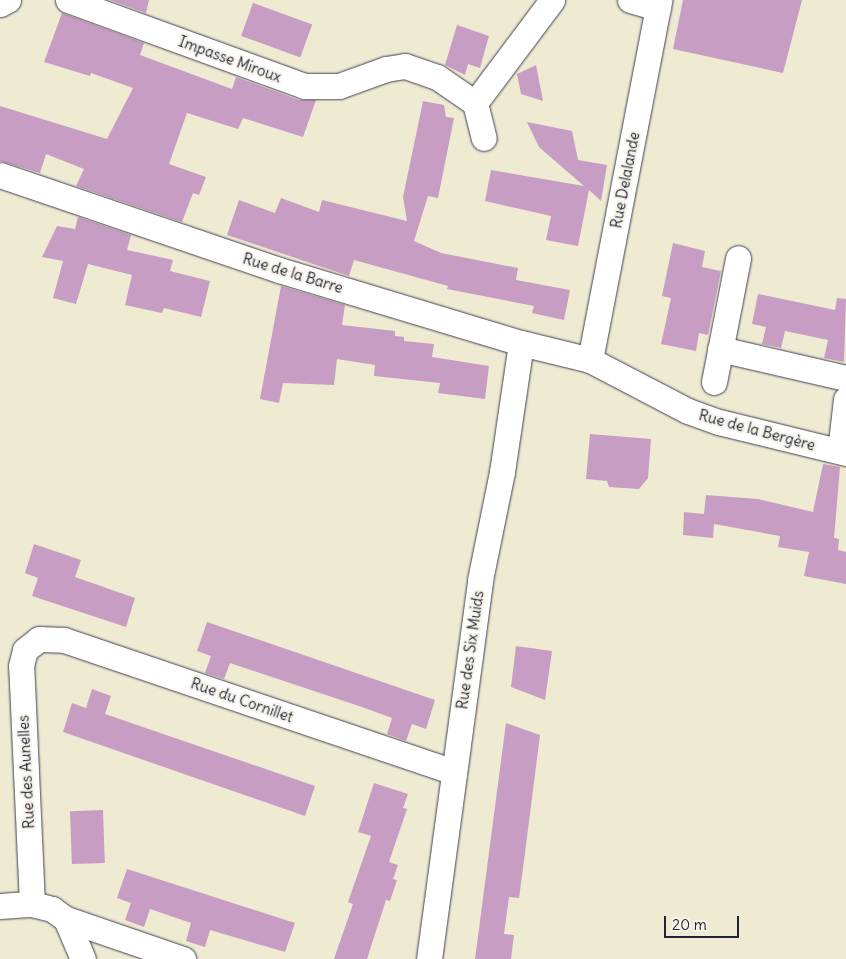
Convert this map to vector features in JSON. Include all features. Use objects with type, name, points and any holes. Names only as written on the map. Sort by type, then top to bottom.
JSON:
[{"type":"street","points":[[0,4],[8,0]]},
{"type":"street","name":"Impasse Miroux","points":[[68,0],[304,86],[338,86],[394,67],[427,72],[476,103]]},
{"type":"street","points":[[484,138],[476,103],[552,0]]},
{"type":"street","points":[[630,0],[659,4]]},
{"type":"street","name":"Rue Delalande","points":[[590,360],[659,4]]},
{"type":"street","name":"Rue de la Barre","points":[[0,175],[279,270],[521,343],[590,360]]},
{"type":"street","points":[[714,382],[738,258]]},
{"type":"street","name":"Rue des Six Muids","points":[[429,959],[480,580],[502,472],[521,343]]},
{"type":"street","points":[[720,349],[846,378]]},
{"type":"street","name":"Rue de la Bergère","points":[[590,360],[704,417],[843,452]]},
{"type":"street","points":[[843,452],[846,399]]},
{"type":"street","name":"Rue du Cornillet","points":[[30,643],[47,638],[64,640],[453,772]]},
{"type":"street","name":"Rue des Aunelles","points":[[30,643],[22,657],[21,666],[32,904]]},
{"type":"street","points":[[0,906],[32,904],[52,909],[66,919],[183,959]]},
{"type":"street","points":[[66,919],[83,959]]},
{"type":"building","points":[[110,0],[149,0],[146,13]]},
{"type":"building","points":[[683,0],[802,0],[783,73],[673,49]]},
{"type":"building","points":[[253,3],[312,25],[300,57],[241,36]]},
{"type":"building","points":[[62,13],[144,43],[140,55],[232,89],[236,77],[299,100],[316,100],[303,137],[243,118],[238,129],[187,113],[169,164],[206,177],[199,195],[193,193],[182,222],[76,186],[84,169],[46,154],[40,173],[0,161],[0,106],[107,139],[133,88],[91,73],[90,76],[44,62]]},
{"type":"building","points":[[457,25],[489,36],[480,68],[468,64],[465,75],[445,65]]},
{"type":"building","points":[[536,65],[543,101],[521,94],[517,74]]},
{"type":"building","points":[[423,101],[444,105],[446,117],[454,118],[438,198],[428,196],[414,241],[441,253],[518,268],[516,280],[570,290],[564,320],[532,313],[534,306],[447,289],[448,286],[354,260],[349,276],[227,235],[239,200],[275,213],[281,198],[319,212],[322,200],[407,221],[403,197]]},
{"type":"building","points":[[527,122],[572,131],[578,160],[607,165],[601,201],[589,190],[578,246],[546,240],[551,216],[485,201],[491,170],[584,186],[539,147]]},
{"type":"building","points":[[78,217],[131,235],[127,250],[173,260],[170,271],[210,281],[201,317],[164,308],[162,313],[125,305],[132,275],[88,264],[76,304],[53,298],[63,261],[42,257],[57,226],[75,229]]},
{"type":"building","points":[[673,243],[705,251],[702,267],[721,271],[708,335],[699,333],[696,351],[661,344],[671,298],[662,296]]},
{"type":"building","points":[[281,286],[345,305],[342,325],[395,331],[395,336],[404,337],[404,341],[434,344],[432,357],[489,366],[485,399],[438,393],[440,383],[374,376],[375,365],[337,359],[334,385],[283,383],[279,403],[260,399]]},
{"type":"building","points":[[758,294],[835,310],[837,298],[846,299],[844,362],[824,358],[828,340],[785,331],[781,348],[762,344],[766,327],[752,324]]},
{"type":"building","points":[[590,434],[651,439],[648,478],[639,489],[609,487],[607,481],[586,479]]},
{"type":"building","points":[[823,464],[840,467],[834,538],[839,539],[838,550],[846,552],[846,584],[804,576],[809,552],[778,547],[780,536],[714,524],[713,538],[683,535],[684,512],[704,514],[706,495],[758,499],[813,512]]},
{"type":"building","points":[[34,544],[81,560],[75,577],[135,598],[126,627],[32,596],[38,578],[25,573]]},
{"type":"building","points":[[207,622],[435,700],[426,729],[412,724],[406,741],[387,734],[392,718],[362,707],[230,663],[224,679],[205,673],[211,656],[197,651]]},
{"type":"building","points":[[516,646],[552,651],[545,700],[511,687]]},
{"type":"building","points":[[92,689],[111,696],[105,714],[315,786],[305,816],[63,732],[72,703],[86,708]]},
{"type":"building","points":[[506,723],[540,735],[525,853],[519,898],[509,897],[504,934],[514,935],[511,959],[475,959]]},
{"type":"building","points":[[374,783],[408,794],[403,808],[407,809],[389,862],[398,865],[393,879],[397,880],[390,901],[386,900],[367,959],[334,959],[353,904],[348,902],[371,836],[358,832]]},
{"type":"building","points":[[103,810],[105,863],[72,864],[70,811]]},
{"type":"building","points":[[127,869],[295,923],[285,952],[210,930],[205,947],[186,941],[191,923],[150,909],[144,927],[125,920],[131,903],[117,898]]}]
